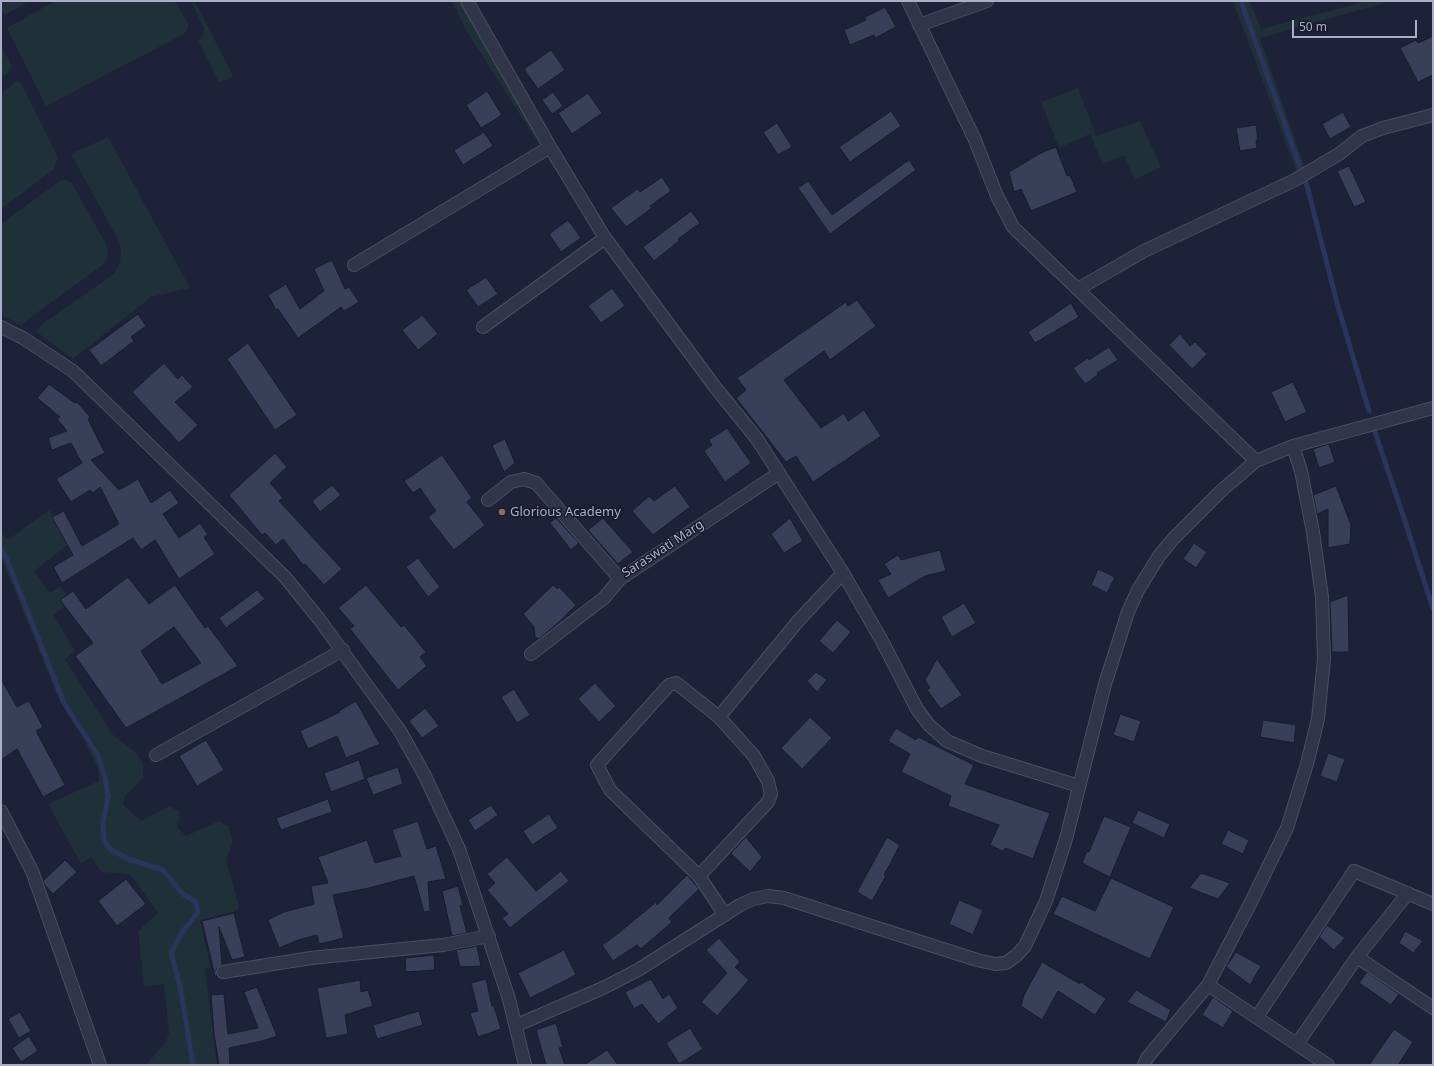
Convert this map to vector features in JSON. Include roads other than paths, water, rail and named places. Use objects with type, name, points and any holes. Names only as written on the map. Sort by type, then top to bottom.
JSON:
[{"type":"street","points":[[467,1],[550,147],[605,238],[715,386],[757,439],[843,573],[882,641],[917,709],[929,725],[947,741],[982,756],[1079,786]]},
{"type":"street","points":[[908,1],[975,140],[997,196],[1012,227],[1256,461]]},
{"type":"street","points":[[919,25],[987,1]]},
{"type":"street","points":[[1078,289],[1144,251],[1295,180],[1339,154],[1362,136],[1383,128],[1433,115]]},
{"type":"street","points":[[354,265],[550,147]]},
{"type":"street","points":[[483,327],[605,238]]},
{"type":"street","points":[[1,327],[23,338],[73,371],[102,398],[285,577],[343,650],[400,731],[425,776],[459,849],[489,936],[517,1025],[525,1065]]},
{"type":"street","points":[[517,1025],[603,988],[638,970],[753,899],[768,896],[784,898],[977,960],[995,964],[1006,962],[1017,955],[1025,946],[1046,902],[1066,839],[1105,684],[1128,612],[1147,573],[1173,539],[1222,490],[1256,461],[1293,446],[1433,408]]},
{"type":"street","points":[[1144,1065],[1147,1058],[1208,985],[1252,900],[1286,828],[1300,786],[1318,719],[1324,659],[1322,597],[1314,532],[1301,471],[1293,446]]},
{"type":"street","name":"Saraswati Marg","points":[[488,500],[511,482],[524,479],[536,483],[620,579],[779,473]]},
{"type":"street","points":[[719,717],[799,620],[843,573]]},
{"type":"street","points":[[531,654],[604,598],[620,579]]},
{"type":"street","points":[[156,755],[343,650]]},
{"type":"street","points":[[699,876],[768,802],[771,794],[768,781],[754,756],[719,717],[676,683],[669,685],[597,765],[610,790],[699,876],[725,915]]},
{"type":"street","points":[[1,811],[32,871],[100,1065]]},
{"type":"street","points":[[1256,1017],[1354,871],[1433,904]]},
{"type":"street","points":[[1297,1044],[1357,957],[1408,893]]},
{"type":"street","points":[[223,972],[311,958],[443,945],[489,936]]},
{"type":"street","points":[[1357,957],[1433,1008]]},
{"type":"street","points":[[1208,985],[1328,1065]]},
{"type":"waterway","points":[[1241,1],[1300,167]]},
{"type":"waterway","points":[[1306,182],[1337,303],[1369,411]]},
{"type":"waterway","points":[[1375,432],[1433,609]]},
{"type":"waterway","points":[[1,549],[6,557],[64,703],[98,755],[105,777],[108,796],[103,824],[104,840],[110,849],[128,859],[163,870],[183,894],[196,902],[198,912],[183,931],[171,952],[180,986],[193,1065]]},
{"type":"place","name":"Glorious Academy","points":[[502,512]]}]
